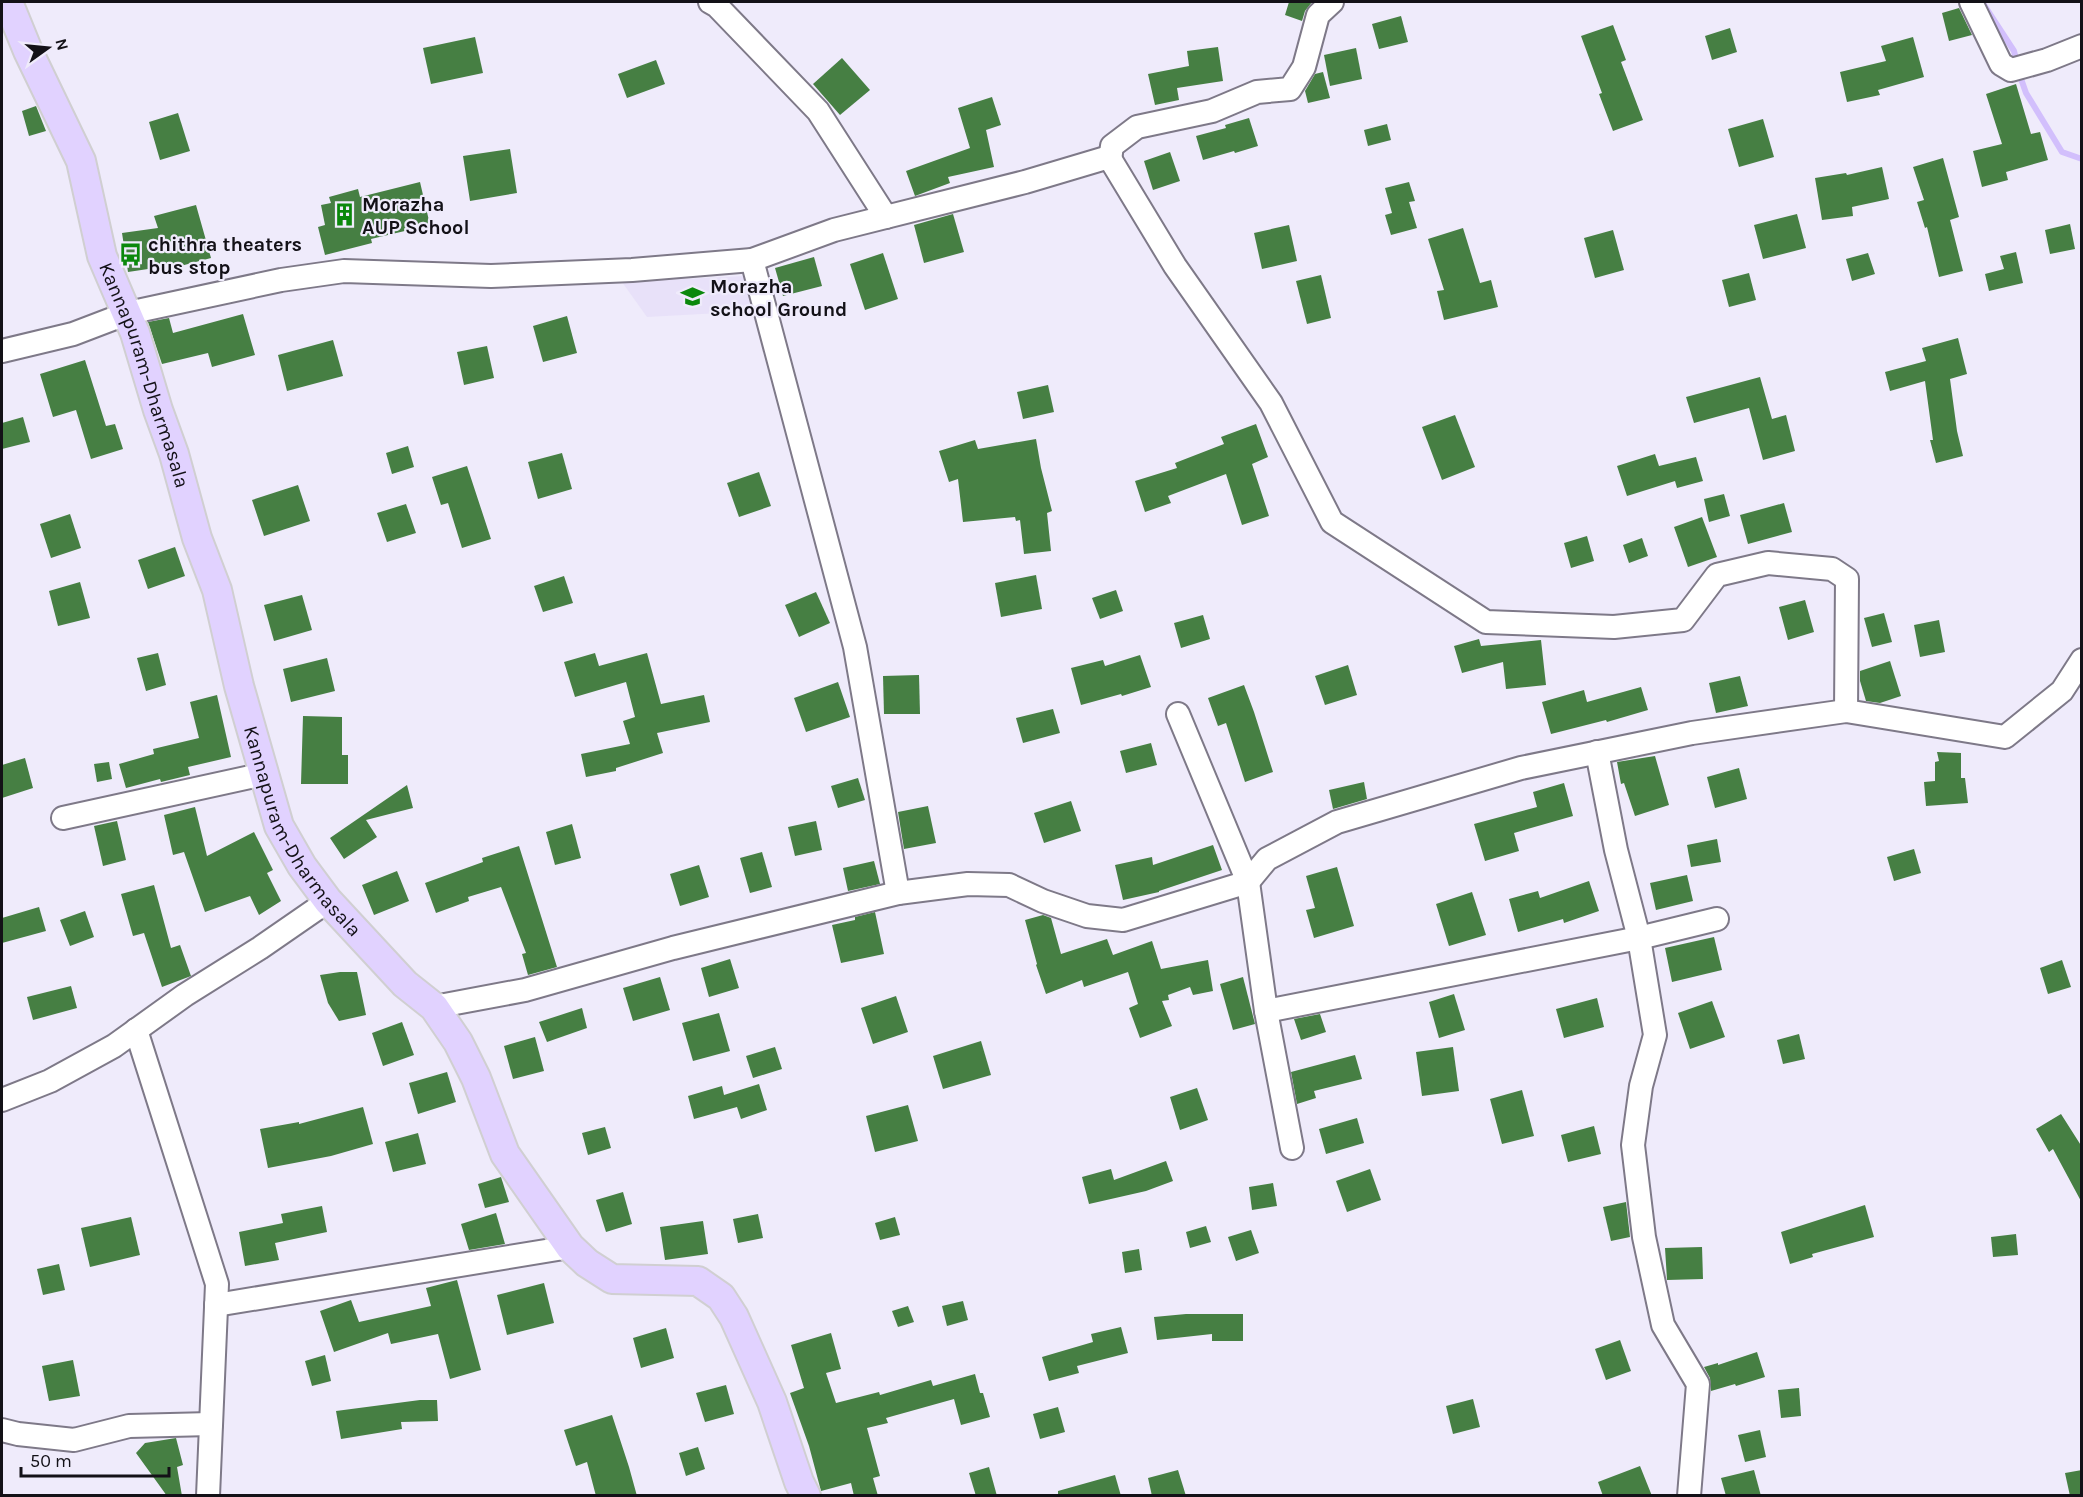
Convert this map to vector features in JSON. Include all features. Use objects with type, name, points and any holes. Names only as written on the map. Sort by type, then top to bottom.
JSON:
[{"type":"main road","name":"Kannapuram-Dharmasala","points":[[8,2],[28,51],[81,161],[102,256],[128,313],[174,454],[197,538],[217,590],[239,686],[279,826],[302,866],[328,901],[405,984],[434,1007],[458,1042],[477,1078],[505,1154],[570,1247],[587,1263],[612,1279],[698,1281],[721,1297],[734,1317],[772,1402],[799,1482],[806,1496]]},
{"type":"street","points":[[710,2],[717,6],[818,111],[886,217]]},
{"type":"street","points":[[1110,160],[1112,146],[1137,128],[1212,111],[1257,92],[1290,89],[1304,67],[1318,15],[1332,2]]},
{"type":"street","points":[[1971,2],[2001,64],[2019,67],[2082,46]]},
{"type":"street","points":[[2,351],[73,334],[128,313],[281,280],[344,271],[491,276],[632,270],[752,260],[834,230],[1025,182],[1108,157],[1175,266],[1270,403],[1332,522],[1486,622],[1614,627],[1683,620],[1717,575],[1768,563],[1832,569],[1846,579],[1846,711]]},
{"type":"street","points":[[752,260],[855,647],[898,893]]},
{"type":"street","points":[[434,1007],[525,990],[673,948],[898,893],[968,884],[1009,885],[1043,901],[1087,916],[1123,920],[1248,882],[1267,859],[1337,822],[1521,768],[1692,733],[1846,711],[2005,737],[2062,691],[2082,660]]},
{"type":"street","points":[[1178,714],[1248,882],[1266,1011],[1292,1148]]},
{"type":"street","points":[[1597,752],[1616,850],[1639,938],[1655,1035],[1641,1086],[1633,1144],[1644,1237],[1664,1325],[1698,1384],[1689,1496]]},
{"type":"street","points":[[63,818],[264,774]]},
{"type":"street","points":[[2,1100],[50,1081],[114,1046],[328,901]]},
{"type":"street","points":[[1266,1011],[1639,938],[1717,920]]},
{"type":"street","points":[[136,1030],[217,1284],[207,1496]]},
{"type":"street","points":[[216,1305],[570,1247]]},
{"type":"street","points":[[2,1430],[74,1440],[129,1426],[211,1424]]},
{"type":"shaded area","name":"Morazha school Ground","points":[[745,276],[757,311],[647,317],[622,282]]},
{"type":"building","points":[[1289,2],[1312,2],[1305,11],[1302,21],[1285,15]]},
{"type":"building","points":[[1959,8],[1972,35],[1949,41],[1942,13]]},
{"type":"building","points":[[1401,16],[1408,42],[1379,49],[1372,24]]},
{"type":"building","points":[[1613,25],[1626,60],[1621,62],[1643,120],[1613,131],[1581,36]]},
{"type":"building","points":[[1730,28],[1737,52],[1712,60],[1705,36]]},
{"type":"building","points":[[475,37],[483,73],[431,84],[423,48]]},
{"type":"building","points":[[1913,37],[1924,77],[1878,90],[1880,95],[1847,102],[1840,72],[1886,61],[1881,46]]},
{"type":"building","points":[[1218,47],[1223,81],[1177,88],[1179,100],[1155,105],[1148,74],[1189,66],[1187,51]]},
{"type":"building","points":[[1356,48],[1362,79],[1330,86],[1324,55]]},
{"type":"building","points":[[842,58],[870,90],[840,115],[813,84]]},
{"type":"building","points":[[656,60],[665,84],[627,98],[618,74]]},
{"type":"building","points":[[1323,72],[1330,98],[1308,103],[1305,91],[1315,74]]},
{"type":"building","points":[[2016,84],[2031,134],[2040,132],[2048,160],[2006,172],[2008,180],[1982,187],[1973,151],[2002,144],[1986,94]]},
{"type":"building","points":[[992,97],[1001,125],[986,130],[994,167],[948,177],[950,183],[915,196],[906,171],[970,148],[958,108]]},
{"type":"building","points":[[36,106],[46,131],[29,136],[22,111]]},
{"type":"building","points":[[178,113],[190,151],[160,160],[149,122]]},
{"type":"building","points":[[1249,118],[1258,146],[1203,160],[1196,136],[1226,128],[1225,125]]},
{"type":"building","points":[[1763,119],[1774,157],[1739,167],[1728,129]]},
{"type":"building","points":[[1387,124],[1391,140],[1368,146],[1364,130]]},
{"type":"building","points":[[510,149],[517,193],[470,201],[463,156]]},
{"type":"building","points":[[1170,152],[1180,181],[1153,190],[1144,161]]},
{"type":"building","points":[[1943,158],[1959,217],[1950,220],[1963,271],[1939,277],[1927,227],[1925,228],[1917,202],[1924,200],[1913,167]]},
{"type":"building","points":[[1882,167],[1889,199],[1852,207],[1853,216],[1822,220],[1815,178],[1846,173],[1847,175]]},
{"type":"building","points":[[420,182],[430,225],[371,239],[372,243],[325,255],[318,227],[325,225],[321,205],[331,203],[329,197],[358,189],[360,197]]},
{"type":"building","points":[[1409,182],[1415,201],[1409,202],[1417,228],[1391,235],[1385,215],[1392,213],[1385,188]]},
{"type":"building","points":[[196,205],[211,258],[169,269],[168,266],[128,272],[122,233],[158,228],[154,216]]},
{"type":"building","points":[[953,214],[964,252],[924,263],[914,225]]},
{"type":"building","points":[[1797,214],[1806,248],[1763,259],[1754,225]]},
{"type":"building","points":[[2070,224],[2075,249],[2050,254],[2045,230]]},
{"type":"building","points":[[1289,225],[1297,261],[1262,269],[1254,233]]},
{"type":"building","points":[[1463,228],[1480,283],[1491,280],[1498,307],[1444,320],[1437,291],[1444,290],[1428,239]]},
{"type":"building","points":[[1613,230],[1624,270],[1595,278],[1584,238]]},
{"type":"building","points":[[2016,252],[2023,283],[1989,291],[1985,274],[2004,269],[2000,256]]},
{"type":"building","points":[[883,253],[898,299],[865,310],[850,264]]},
{"type":"building","points":[[1868,253],[1875,274],[1852,281],[1846,259]]},
{"type":"building","points":[[814,257],[822,286],[783,296],[775,268]]},
{"type":"building","points":[[1749,273],[1756,300],[1729,307],[1722,280]]},
{"type":"building","points":[[1321,275],[1331,318],[1307,324],[1296,281]]},
{"type":"building","points":[[243,314],[255,355],[212,367],[208,353],[162,364],[148,322],[169,318],[173,333]]},
{"type":"building","points":[[567,316],[577,353],[543,362],[533,326]]},
{"type":"building","points":[[1958,338],[1967,374],[1950,379],[1963,456],[1936,463],[1930,440],[1933,440],[1925,381],[1890,391],[1885,372],[1926,361],[1922,348]]},
{"type":"building","points":[[333,340],[343,376],[287,391],[278,355]]},
{"type":"building","points":[[487,346],[494,378],[464,385],[457,352]]},
{"type":"building","points":[[85,360],[106,426],[115,424],[123,449],[91,459],[76,410],[53,417],[40,374]]},
{"type":"building","points":[[1760,377],[1772,419],[1786,415],[1795,451],[1763,460],[1749,408],[1694,423],[1686,397]]},
{"type":"building","points":[[1048,385],[1054,412],[1023,419],[1017,392]]},
{"type":"building","points":[[1455,415],[1475,467],[1442,480],[1422,427]]},
{"type":"building","points":[[23,417],[30,442],[2,449],[2,423]]},
{"type":"building","points":[[1256,424],[1268,457],[1252,464],[1269,516],[1242,525],[1226,474],[1168,496],[1171,503],[1145,512],[1135,481],[1177,468],[1175,463],[1224,444],[1221,437]]},
{"type":"building","points":[[1036,439],[1052,511],[1047,513],[1051,551],[1024,554],[1020,520],[1016,521],[1015,517],[963,522],[958,479],[949,482],[939,451],[975,440],[978,449]]},
{"type":"building","points":[[408,446],[414,467],[392,474],[386,453]]},
{"type":"building","points":[[562,453],[572,489],[538,499],[528,462]]},
{"type":"building","points":[[1655,454],[1659,466],[1696,457],[1703,481],[1677,488],[1675,481],[1627,496],[1617,466]]},
{"type":"building","points":[[467,466],[491,539],[462,548],[448,503],[441,505],[432,477]]},
{"type":"building","points":[[759,472],[771,506],[739,517],[727,483]]},
{"type":"building","points":[[298,485],[310,521],[264,536],[252,500]]},
{"type":"building","points":[[1724,494],[1730,516],[1709,522],[1704,499]]},
{"type":"building","points":[[1784,503],[1792,532],[1748,544],[1740,515]]},
{"type":"building","points":[[406,504],[416,533],[387,542],[377,513]]},
{"type":"building","points":[[70,514],[81,548],[51,558],[40,524]]},
{"type":"building","points":[[1702,517],[1717,557],[1688,567],[1674,527]]},
{"type":"building","points":[[1587,536],[1594,561],[1571,568],[1564,543]]},
{"type":"building","points":[[1642,538],[1648,556],[1629,563],[1623,545]]},
{"type":"building","points":[[175,547],[185,576],[148,589],[138,560]]},
{"type":"building","points":[[1036,575],[1042,609],[1001,617],[995,583]]},
{"type":"building","points":[[564,576],[573,603],[543,612],[534,586]]},
{"type":"building","points":[[80,582],[90,618],[58,626],[49,591]]},
{"type":"building","points":[[1116,590],[1123,611],[1100,619],[1092,598]]},
{"type":"building","points":[[816,592],[830,623],[799,637],[785,605]]},
{"type":"building","points":[[302,595],[312,630],[274,641],[264,605]]},
{"type":"building","points":[[1805,600],[1814,632],[1788,640],[1779,607]]},
{"type":"building","points":[[1884,613],[1892,642],[1872,647],[1864,618]]},
{"type":"building","points":[[1203,615],[1210,639],[1181,648],[1174,623]]},
{"type":"building","points":[[1939,620],[1945,652],[1920,657],[1914,625]]},
{"type":"building","points":[[1479,639],[1481,646],[1541,640],[1546,685],[1506,689],[1503,662],[1462,673],[1454,646]]},
{"type":"building","points":[[158,653],[166,685],[146,691],[137,658]]},
{"type":"building","points":[[595,653],[599,666],[647,653],[661,704],[704,695],[710,722],[657,733],[663,753],[616,768],[616,771],[586,777],[581,754],[630,744],[623,721],[635,717],[626,682],[575,697],[564,662]]},
{"type":"building","points":[[1140,655],[1151,687],[1081,705],[1071,668],[1103,660],[1105,666]]},
{"type":"building","points":[[327,658],[335,691],[291,702],[283,669]]},
{"type":"building","points":[[1890,661],[1901,696],[1880,703],[1866,701],[1860,681],[1860,671]]},
{"type":"building","points":[[1348,665],[1357,695],[1325,705],[1315,676]]},
{"type":"building","points":[[919,675],[920,714],[884,714],[883,676]]},
{"type":"building","points":[[1740,676],[1748,706],[1716,713],[1709,683]]},
{"type":"building","points":[[838,682],[850,717],[806,732],[794,698]]},
{"type":"building","points":[[1244,685],[1273,772],[1245,782],[1226,723],[1218,726],[1208,698]]},
{"type":"building","points":[[1641,687],[1648,710],[1607,722],[1606,720],[1551,734],[1542,702],[1584,690],[1587,702]]},
{"type":"building","points":[[217,695],[231,757],[188,767],[190,775],[161,782],[160,779],[126,788],[119,764],[154,754],[153,749],[199,738],[190,702]]},
{"type":"building","points":[[1053,709],[1060,733],[1023,743],[1016,718]]},
{"type":"building","points":[[303,716],[342,717],[342,755],[348,755],[348,784],[301,784]]},
{"type":"building","points":[[1151,743],[1157,765],[1126,773],[1120,751]]},
{"type":"building","points":[[1937,752],[1961,753],[1961,778],[1965,778],[1968,803],[1926,806],[1924,782],[1935,781],[1935,762],[1939,761]]},
{"type":"building","points":[[1655,756],[1669,805],[1635,816],[1624,783],[1621,784],[1617,762]]},
{"type":"building","points":[[25,758],[33,788],[2,798],[2,765]]},
{"type":"building","points":[[109,762],[112,779],[97,782],[94,764]]},
{"type":"building","points":[[1739,768],[1747,799],[1715,808],[1707,777]]},
{"type":"building","points":[[858,778],[865,800],[838,808],[831,786]]},
{"type":"building","points":[[1364,782],[1367,799],[1333,809],[1329,790]]},
{"type":"building","points":[[1564,783],[1573,816],[1514,833],[1519,851],[1485,861],[1474,824],[1537,807],[1533,792]]},
{"type":"building","points":[[407,785],[413,808],[366,820],[377,837],[344,859],[330,838]]},
{"type":"building","points":[[1071,801],[1081,831],[1044,843],[1034,813]]},
{"type":"building","points":[[928,806],[936,843],[904,849],[898,812]]},
{"type":"building","points":[[195,807],[207,856],[254,832],[273,870],[267,873],[281,901],[259,915],[250,896],[205,912],[184,852],[173,855],[164,815]]},
{"type":"building","points":[[117,821],[126,860],[103,866],[94,826]]},
{"type":"building","points":[[816,821],[822,850],[795,856],[788,827]]},
{"type":"building","points":[[572,824],[581,858],[555,865],[546,832]]},
{"type":"building","points":[[1717,839],[1721,862],[1691,867],[1687,845]]},
{"type":"building","points":[[1213,845],[1222,870],[1159,892],[1123,900],[1115,865],[1152,857],[1153,865]]},
{"type":"building","points":[[519,846],[557,967],[528,975],[522,954],[526,953],[501,887],[468,897],[469,901],[436,913],[425,883],[483,862],[482,858]]},
{"type":"building","points":[[1914,849],[1921,873],[1894,881],[1887,857]]},
{"type":"building","points":[[762,852],[772,887],[750,893],[740,858]]},
{"type":"building","points":[[874,861],[880,884],[848,891],[843,868]]},
{"type":"building","points":[[699,865],[709,897],[680,906],[670,874]]},
{"type":"building","points":[[1337,867],[1354,926],[1314,938],[1306,910],[1315,908],[1306,876]]},
{"type":"building","points":[[397,871],[409,901],[374,915],[362,885]]},
{"type":"building","points":[[1687,875],[1693,901],[1656,910],[1650,883]]},
{"type":"building","points":[[1589,881],[1599,911],[1564,923],[1563,919],[1518,932],[1509,899],[1538,891],[1540,898]]},
{"type":"building","points":[[154,885],[171,948],[180,945],[191,976],[162,987],[144,933],[133,936],[121,894]]},
{"type":"building","points":[[1472,892],[1486,935],[1449,946],[1436,904]]},
{"type":"building","points":[[39,907],[46,931],[2,943],[2,918]]},
{"type":"building","points":[[85,911],[94,937],[70,946],[60,920]]},
{"type":"building","points":[[875,912],[884,954],[841,963],[832,925],[855,920],[855,917]]},
{"type":"building","points":[[1043,915],[1051,918],[1061,954],[1107,939],[1113,955],[1152,941],[1161,969],[1208,960],[1213,991],[1193,995],[1190,987],[1168,995],[1169,1000],[1162,1001],[1172,1026],[1140,1038],[1129,1008],[1138,1004],[1128,972],[1084,987],[1082,980],[1046,994],[1025,920]]},
{"type":"building","points":[[1714,937],[1722,970],[1672,982],[1665,948]]},
{"type":"building","points":[[730,959],[739,988],[709,997],[701,968]]},
{"type":"building","points":[[2062,960],[2071,987],[2048,994],[2040,968]]},
{"type":"building","points":[[357,972],[366,1015],[339,1021],[328,1003],[320,975]]},
{"type":"building","points":[[660,977],[670,1010],[633,1021],[623,988]]},
{"type":"building","points":[[1243,977],[1255,1024],[1233,1030],[1220,984]]},
{"type":"building","points":[[71,986],[77,1008],[33,1020],[27,997]]},
{"type":"building","points":[[1454,994],[1465,1030],[1439,1038],[1429,1002]]},
{"type":"building","points":[[896,996],[908,1032],[873,1044],[861,1008]]},
{"type":"building","points":[[1597,998],[1604,1027],[1564,1038],[1556,1009]]},
{"type":"building","points":[[1712,1001],[1725,1037],[1690,1049],[1678,1013]]},
{"type":"building","points":[[582,1008],[587,1028],[547,1042],[539,1022]]},
{"type":"building","points":[[719,1013],[730,1051],[693,1061],[682,1023]]},
{"type":"building","points":[[1320,1014],[1326,1032],[1301,1040],[1294,1019]]},
{"type":"building","points":[[402,1022],[414,1055],[383,1066],[372,1033]]},
{"type":"building","points":[[1799,1034],[1805,1059],[1783,1064],[1777,1040]]},
{"type":"building","points":[[535,1037],[544,1071],[513,1079],[504,1046]]},
{"type":"building","points":[[981,1041],[991,1075],[943,1089],[933,1056]]},
{"type":"building","points":[[775,1047],[782,1069],[753,1078],[746,1056]]},
{"type":"building","points":[[1453,1047],[1459,1091],[1422,1096],[1416,1052]]},
{"type":"building","points":[[1355,1055],[1362,1079],[1314,1091],[1316,1098],[1297,1104],[1291,1072]]},
{"type":"building","points":[[447,1072],[456,1102],[418,1114],[409,1083]]},
{"type":"building","points":[[759,1084],[767,1110],[741,1119],[737,1107],[694,1119],[688,1096],[722,1086],[724,1095]]},
{"type":"building","points":[[1197,1088],[1208,1120],[1180,1130],[1170,1097]]},
{"type":"building","points":[[1522,1090],[1534,1136],[1502,1144],[1490,1099]]},
{"type":"building","points":[[908,1105],[918,1141],[875,1152],[866,1116]]},
{"type":"building","points":[[363,1107],[373,1144],[331,1156],[268,1168],[260,1129],[299,1122],[299,1124]]},
{"type":"building","points":[[2061,1114],[2082,1147],[2082,1203],[2053,1149],[2049,1152],[2036,1129]]},
{"type":"building","points":[[1357,1118],[1364,1143],[1326,1154],[1319,1129]]},
{"type":"building","points":[[1594,1126],[1601,1154],[1568,1162],[1561,1135]]},
{"type":"building","points":[[605,1127],[611,1148],[588,1155],[582,1133]]},
{"type":"building","points":[[418,1133],[426,1164],[393,1172],[385,1142]]},
{"type":"building","points":[[1166,1161],[1173,1181],[1146,1191],[1089,1204],[1082,1177],[1111,1169],[1114,1180]]},
{"type":"building","points":[[1370,1169],[1381,1200],[1347,1212],[1336,1181]]},
{"type":"building","points":[[501,1177],[509,1202],[485,1208],[478,1184]]},
{"type":"building","points":[[1273,1183],[1277,1206],[1252,1210],[1249,1187]]},
{"type":"building","points":[[623,1192],[632,1224],[606,1232],[596,1200]]},
{"type":"building","points":[[1626,1202],[1630,1237],[1611,1241],[1603,1207]]},
{"type":"building","points":[[1865,1205],[1874,1237],[1812,1254],[1813,1257],[1790,1264],[1781,1232]]},
{"type":"building","points":[[322,1206],[327,1232],[275,1243],[279,1260],[245,1266],[239,1232],[283,1223],[281,1214]]},
{"type":"building","points":[[496,1213],[505,1244],[469,1250],[461,1224]]},
{"type":"building","points":[[758,1214],[763,1238],[738,1243],[733,1219]]},
{"type":"building","points":[[131,1217],[140,1255],[90,1267],[81,1228]]},
{"type":"building","points":[[895,1217],[900,1235],[880,1240],[875,1223]]},
{"type":"building","points":[[703,1221],[708,1254],[665,1260],[660,1227]]},
{"type":"building","points":[[1206,1226],[1211,1242],[1190,1248],[1186,1232]]},
{"type":"building","points":[[1251,1230],[1259,1253],[1236,1261],[1228,1237]]},
{"type":"building","points":[[2016,1234],[2018,1255],[1993,1257],[1991,1237]]},
{"type":"building","points":[[1702,1247],[1703,1279],[1667,1280],[1665,1248]]},
{"type":"building","points":[[1139,1249],[1142,1270],[1125,1273],[1122,1252]]},
{"type":"building","points":[[59,1264],[65,1290],[43,1295],[37,1269]]},
{"type":"building","points":[[457,1280],[481,1370],[450,1379],[438,1334],[391,1344],[388,1333],[334,1352],[320,1311],[351,1300],[359,1322],[431,1306],[426,1288]]},
{"type":"building","points":[[544,1283],[554,1323],[507,1335],[497,1295]]},
{"type":"building","points":[[963,1301],[968,1320],[947,1326],[942,1306]]},
{"type":"building","points":[[908,1306],[914,1322],[898,1327],[892,1311]]},
{"type":"building","points":[[1186,1314],[1243,1314],[1243,1341],[1212,1341],[1212,1334],[1157,1340],[1154,1317]]},
{"type":"building","points":[[1121,1327],[1128,1353],[1077,1366],[1079,1373],[1049,1381],[1042,1357],[1093,1342],[1091,1334]]},
{"type":"building","points":[[666,1328],[674,1358],[641,1368],[633,1338]]},
{"type":"building","points":[[831,1333],[841,1369],[826,1373],[836,1403],[879,1392],[880,1395],[931,1380],[933,1386],[975,1374],[990,1417],[961,1425],[954,1399],[886,1418],[888,1423],[867,1428],[880,1476],[873,1478],[878,1496],[854,1496],[851,1483],[821,1491],[809,1446],[790,1393],[804,1388],[791,1345]]},
{"type":"building","points":[[1620,1340],[1631,1371],[1606,1380],[1595,1349]]},
{"type":"building","points":[[1757,1352],[1765,1377],[1711,1391],[1710,1378],[1704,1367],[1718,1363],[1718,1365]]},
{"type":"building","points":[[325,1355],[331,1381],[312,1386],[305,1361]]},
{"type":"building","points":[[73,1360],[80,1396],[49,1401],[42,1366]]},
{"type":"building","points":[[726,1385],[734,1414],[705,1422],[696,1393]]},
{"type":"building","points":[[1799,1388],[1801,1416],[1781,1418],[1778,1390]]},
{"type":"building","points":[[1473,1399],[1480,1427],[1453,1434],[1446,1406]]},
{"type":"building","points":[[420,1400],[437,1400],[438,1421],[401,1422],[402,1429],[341,1439],[336,1411]]},
{"type":"building","points":[[1058,1407],[1065,1432],[1040,1439],[1033,1414]]},
{"type":"building","points":[[612,1415],[637,1496],[596,1496],[587,1462],[576,1466],[564,1430]]},
{"type":"building","points":[[1760,1430],[1766,1457],[1745,1462],[1738,1435]]},
{"type":"building","points":[[176,1438],[183,1465],[177,1467],[182,1496],[167,1496],[136,1453],[145,1443]]},
{"type":"building","points":[[698,1447],[705,1469],[686,1476],[679,1453]]},
{"type":"building","points":[[1640,1466],[1652,1496],[1603,1496],[1598,1482]]},
{"type":"building","points":[[989,1467],[997,1496],[976,1496],[969,1473]]},
{"type":"building","points":[[1178,1470],[1186,1496],[1152,1496],[1148,1478]]},
{"type":"building","points":[[1754,1470],[1761,1496],[1726,1496],[1721,1478]]},
{"type":"building","points":[[2082,1470],[2082,1496],[2070,1496],[2065,1473]]},
{"type":"building","points":[[1115,1475],[1121,1496],[1058,1496],[1058,1491]]},
{"type":"waterway","points":[[1984,5],[2014,51],[2017,63]]},
{"type":"waterway","points":[[2019,73],[2026,93],[2062,152],[2082,159]]},
{"type":"place","name":"Morazha AUP School","points":[[344,215]]},
{"type":"place","name":"chithra theaters bus stop","points":[[130,255]]},
{"type":"place","name":"Morazha school Ground","points":[[692,297]]}]
